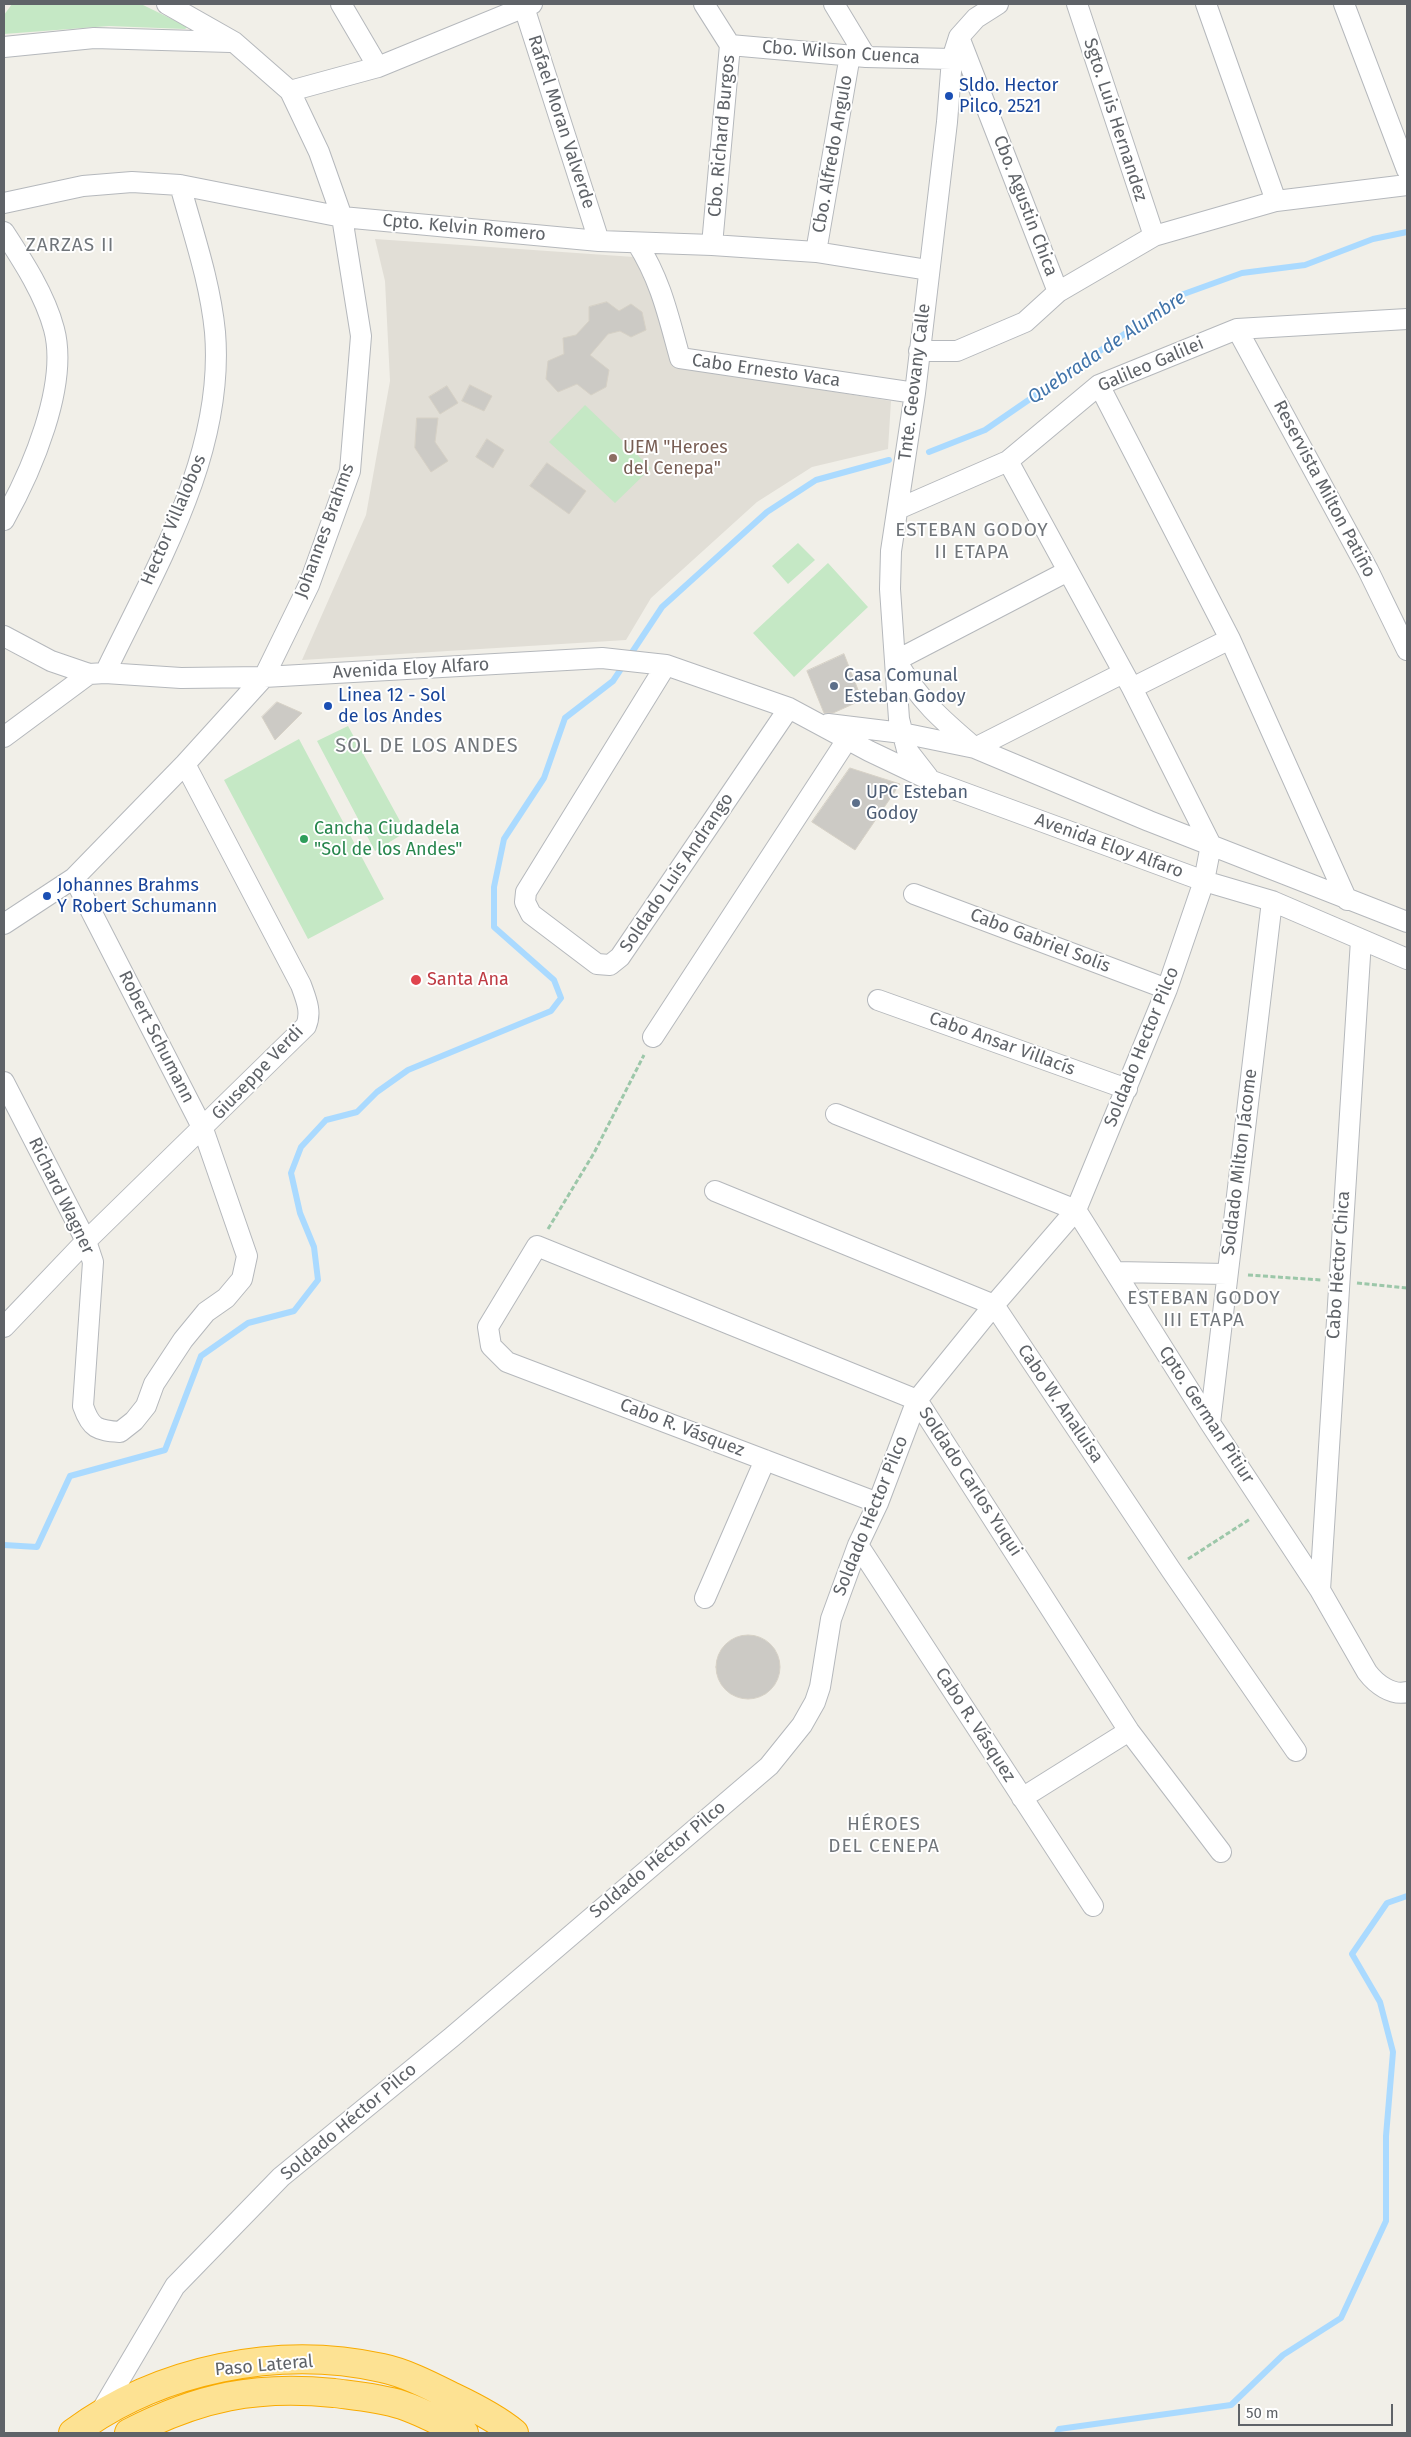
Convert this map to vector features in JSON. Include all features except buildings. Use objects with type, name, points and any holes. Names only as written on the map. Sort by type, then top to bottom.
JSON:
[{"type":"highway","name":"Paso Lateral","points":[[73,2433],[100,2413],[198,2372],[245,2365],[304,2360],[384,2368],[431,2386],[478,2409],[514,2433]]},
{"type":"highway","points":[[129,2433],[166,2414],[220,2397],[259,2391],[315,2391],[360,2396],[402,2405],[464,2433]]},
{"type":"street","name":"Johannes Brahms","points":[[4,924],[74,878],[185,764],[264,677],[309,584],[350,471],[361,336],[342,217],[319,152],[290,91],[234,42],[168,4]]},
{"type":"street","points":[[341,4],[378,67]]},
{"type":"street","name":"Cbo. Richard Burgos","points":[[704,4],[730,45],[712,244]]},
{"type":"street","name":"Cbo. Alfredo Angulo","points":[[816,252],[858,56],[834,4]]},
{"type":"street","name":"Tnte. Geovany Calle","points":[[975,748],[936,716],[922,700],[896,661],[890,589],[891,551],[915,393],[928,270],[948,122],[952,59],[959,37],[971,11],[998,4]]},
{"type":"street","name":"Sgto. Luis Hernandez","points":[[1077,4],[1154,236]]},
{"type":"street","points":[[1206,4],[1276,202]]},
{"type":"street","points":[[1344,4],[1407,170]]},
{"type":"street","points":[[290,91],[378,67],[526,5]]},
{"type":"street","name":"Rafael Moran Valverde","points":[[526,5],[599,241]]},
{"type":"street","name":"Cbo. Agustin Chica","points":[[959,37],[1058,292]]},
{"type":"street","points":[[4,47],[94,38],[234,42]]},
{"type":"street","name":"Cbo. Wilson Cuenca","points":[[730,45],[858,56],[952,59]]},
{"type":"street","name":"Cpto. Kelvin Romero","points":[[4,203],[83,186],[132,182],[180,184],[342,217],[599,241],[712,244],[816,252],[928,270]]},
{"type":"street","name":"Hector Villalobos","points":[[97,674],[163,552],[192,483],[203,452],[214,393],[215,332],[208,285],[180,184]]},
{"type":"street","points":[[919,351],[957,351],[1025,322],[1058,292],[1154,236],[1276,202],[1407,185]]},
{"type":"street","points":[[4,232],[45,304],[55,330],[56,360],[54,392],[46,428],[4,520]]},
{"type":"street","name":"Cabo Ernesto Vaca","points":[[637,243],[652,267],[662,293],[680,358],[915,393]]},
{"type":"street","name":"Galileo Galilei","points":[[898,509],[1008,461],[1099,384],[1237,329],[1407,319]]},
{"type":"street","name":"Reservista Milton Patiño","points":[[1237,329],[1368,570],[1407,650]]},
{"type":"street","points":[[1099,384],[1230,639],[1347,900]]},
{"type":"street","points":[[1008,461],[1128,680],[1211,845]]},
{"type":"street","points":[[932,781],[907,750],[896,694],[896,661],[1068,571]]},
{"type":"street","name":"Avenida Eloy Alfaro","points":[[4,636],[51,661],[97,674],[181,678],[264,677],[602,658],[658,664],[789,708],[815,722],[852,734],[932,781],[1204,881],[1272,901],[1407,959]]},
{"type":"street","points":[[975,748],[1128,680],[1230,639]]},
{"type":"street","name":"Soldado Luis Andrango","points":[[658,664],[526,892],[525,902],[531,914],[597,964],[610,965],[620,957],[789,708]]},
{"type":"street","points":[[4,737],[97,674]]},
{"type":"street","name":"Avenida Eloy Alfaro","points":[[852,734],[902,732],[975,748],[1149,822],[1407,922]]},
{"type":"street","points":[[653,1037],[852,734]]},
{"type":"street","name":"Giuseppe Verdi","points":[[4,1327],[86,1241],[203,1129],[306,1026],[309,1013],[306,999],[185,764]]},
{"type":"street","name":"Soldado Hector Pilco","points":[[1076,1210],[1167,989],[1204,881],[1211,845]]},
{"type":"street","name":"Robert Schumann","points":[[74,878],[203,1129],[247,1256],[242,1279],[226,1298],[206,1312],[183,1340],[154,1384],[146,1406],[134,1421],[120,1432],[99,1430],[88,1420],[83,1406]]},
{"type":"street","name":"Cabo Gabriel Solís","points":[[914,894],[1167,989]]},
{"type":"street","name":"Soldado Milton Jácome","points":[[1210,1423],[1272,901]]},
{"type":"street","name":"Cabo Héctor Chica","points":[[1320,1590],[1361,940]]},
{"type":"street","name":"Cabo Ansar Villacís","points":[[878,1000],[1127,1089]]},
{"type":"street","name":"Richard Wagner","points":[[4,1082],[86,1241],[93,1262],[83,1406]]},
{"type":"street","points":[[836,1114],[1076,1210]]},
{"type":"street","points":[[715,1191],[994,1305]]},
{"type":"street","name":"Cpto. German Pitiur","points":[[1076,1210],[1210,1423],[1320,1590],[1374,1681],[1388,1690],[1407,1692]]},
{"type":"street","name":"Soldado Héctor Pilco","points":[[100,2413],[176,2286],[281,2177],[452,2036],[754,1779],[789,1744],[806,1717],[820,1687],[831,1620],[858,1545],[878,1504],[917,1400],[994,1305],[1076,1210]]},
{"type":"street","name":"Cabo R. Vásquez","points":[[537,1246],[488,1327],[491,1346],[507,1362],[878,1504]]},
{"type":"street","name":"Soldado Carlos Yuqui","points":[[537,1246],[917,1400],[1129,1731],[1221,1852]]},
{"type":"street","points":[[1115,1272],[1227,1274]]},
{"type":"street","name":"Cabo W. Analuisa","points":[[994,1305],[1171,1570],[1296,1751]]},
{"type":"street","points":[[705,1598],[765,1460]]},
{"type":"street","name":"Cabo R. Vásquez","points":[[858,1545],[1093,1906]]},
{"type":"street","points":[[1022,1798],[1129,1731]]},
{"type":"path","points":[[537,1246],[594,1153],[653,1037]]},
{"type":"path","points":[[1171,1570],[1267,1508]]},
{"type":"shaded area","name":"UEM \"Heroes del Cenepa\"","points":[[375,239],[634,257],[646,271],[675,366],[891,401],[888,449],[812,467],[757,502],[651,598],[626,640],[302,660],[366,515],[390,381],[385,281]]},
{"type":"green space","points":[[12,4],[141,4],[188,27],[185,29],[109,26],[4,34],[4,15]]},
{"type":"green space","points":[[585,405],[651,468],[615,503],[549,442]]},
{"type":"green space","points":[[798,543],[815,560],[788,584],[772,566]]},
{"type":"green space","points":[[828,563],[868,607],[794,677],[753,633]]},
{"type":"green space","points":[[348,726],[406,832],[375,851],[317,741]]},
{"type":"green space","name":"Cancha Ciudadela \"Sol de los Andes\"","points":[[299,739],[384,899],[308,939],[224,780]]},
{"type":"waterway","name":"Quebrada de Alumbre","points":[[929,452],[985,430],[1181,295],[1242,273],[1305,265],[1373,239],[1407,232]]},
{"type":"waterway","points":[[4,1545],[37,1547],[70,1476],[165,1450],[201,1356],[248,1323],[294,1311],[318,1280],[314,1247],[300,1213],[291,1173],[301,1147],[326,1120],[357,1112],[377,1092],[408,1070],[551,1011],[561,998],[554,980],[494,927],[494,887],[504,839],[544,778],[565,718],[613,681],[662,607],[767,512],[816,480],[889,460]]},
{"type":"waterway","points":[[1057,2433],[1059,2429],[1231,2405],[1283,2355],[1341,2318],[1386,2221],[1386,2136],[1393,2052],[1380,2002],[1352,1954],[1387,1903],[1407,1896]]},
{"type":"place","name":"Sldo. Hector Pilco, 2521","points":[[949,96]]},
{"type":"place","name":"UEM \"Heroes del Cenepa\"","points":[[613,458]]},
{"type":"place","name":"Casa Comunal Esteban Godoy","points":[[834,686]]},
{"type":"place","name":"Linea 12 - Sol de los Andes","points":[[328,706]]},
{"type":"place","name":"UPC Esteban Godoy","points":[[856,803]]},
{"type":"place","name":"Cancha Ciudadela \"Sol de los Andes\"","points":[[304,839]]},
{"type":"place","name":"Johannes Brahms Y Robert Schumann","points":[[47,896]]},
{"type":"place","name":"Santa Ana","points":[[416,980]]},
{"type":"district","name":"ZARZAS II","points":[[70,246]]},
{"type":"district","name":"ESTEBAN GODOY II ETAPA","points":[[972,542]]},
{"type":"district","name":"SOL DE LOS ANDES","points":[[427,746]]},
{"type":"district","name":"ESTEBAN GODOY III ETAPA","points":[[1204,1310]]},
{"type":"district","name":"HÉROES DEL CENEPA","points":[[884,1836]]}]
